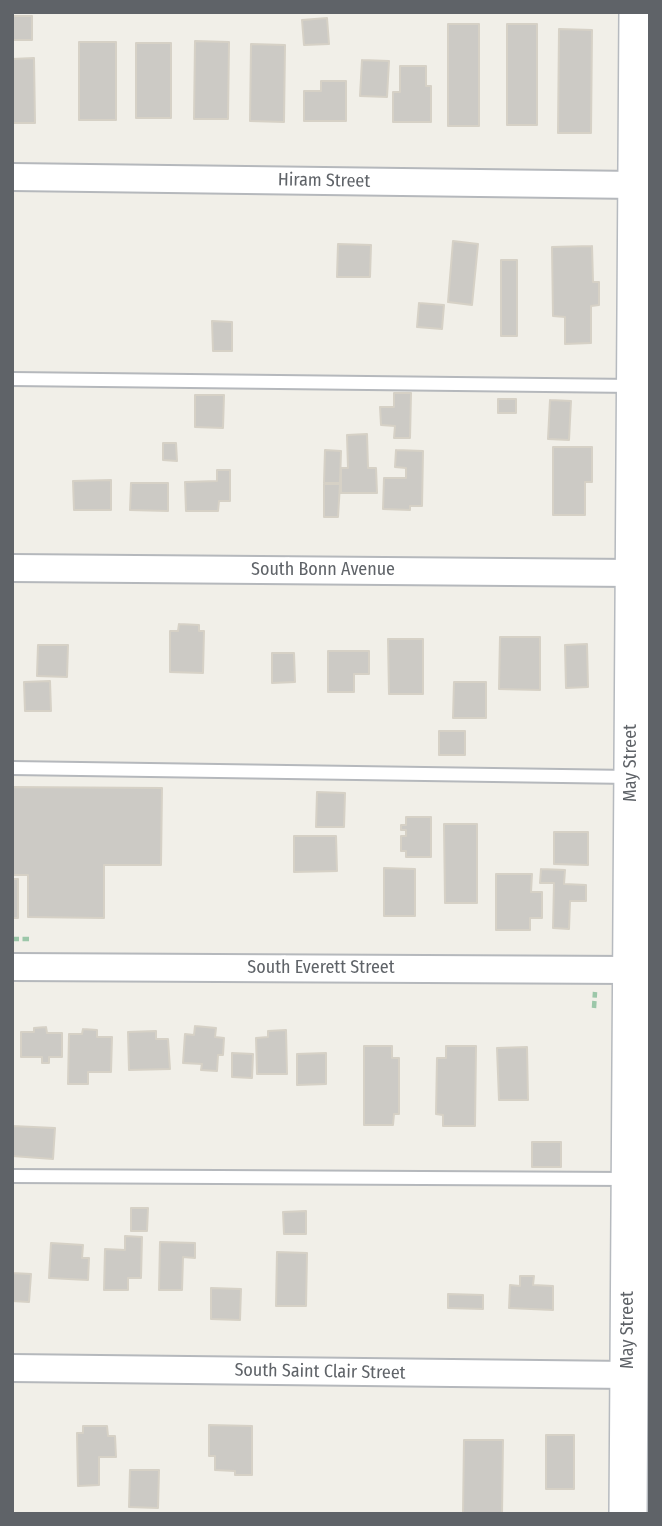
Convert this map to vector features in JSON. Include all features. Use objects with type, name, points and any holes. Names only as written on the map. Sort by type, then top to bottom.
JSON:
[{"type":"street","name":"May Street","points":[[628,1514],[635,1387],[629,1179],[641,1063],[630,970],[631,777],[641,707],[633,573],[636,185],[642,20]]},
{"type":"street","name":"Hiram Street","points":[[12,177],[636,185]]},
{"type":"street","name":"South Bonn Avenue","points":[[12,568],[633,573]]},
{"type":"street","name":"South Everett Street","points":[[12,967],[630,970]]},
{"type":"street","name":"South Saint Clair Street","points":[[12,1368],[635,1387]]},
{"type":"lane","points":[[12,379],[635,386]]},
{"type":"lane","points":[[12,768],[631,777]]},
{"type":"lane","points":[[12,1176],[629,1179]]},
{"type":"building","points":[[12,16],[32,16],[32,40],[12,40]]},
{"type":"building","points":[[327,18],[329,44],[304,45],[302,20]]},
{"type":"building","points":[[448,24],[479,24],[479,126],[448,126]]},
{"type":"building","points":[[507,24],[537,24],[537,125],[507,125]]},
{"type":"building","points":[[559,29],[592,30],[591,133],[558,133]]},
{"type":"building","points":[[195,41],[229,42],[228,119],[194,119]]},
{"type":"building","points":[[79,42],[116,42],[116,120],[79,120]]},
{"type":"building","points":[[136,43],[171,43],[171,118],[136,118]]},
{"type":"building","points":[[251,44],[285,45],[284,122],[250,121]]},
{"type":"building","points":[[34,58],[35,123],[12,123],[12,59]]},
{"type":"building","points":[[362,60],[389,61],[387,97],[360,96]]},
{"type":"building","points":[[400,66],[426,66],[426,86],[431,86],[431,122],[393,122],[393,92],[400,92]]},
{"type":"building","points":[[321,81],[346,81],[346,121],[304,121],[304,91],[321,91]]},
{"type":"building","points":[[453,241],[478,244],[472,305],[448,302]]},
{"type":"building","points":[[338,244],[371,245],[370,277],[337,277]]},
{"type":"building","points":[[592,246],[593,282],[599,282],[599,305],[591,306],[591,343],[565,344],[565,317],[553,316],[552,247]]},
{"type":"building","points":[[501,260],[517,260],[517,336],[501,336]]},
{"type":"building","points":[[419,303],[444,305],[442,329],[417,327]]},
{"type":"building","points":[[212,321],[232,322],[232,351],[213,351]]},
{"type":"building","points":[[394,393],[411,393],[410,438],[394,438],[395,426],[381,425],[380,407],[394,407]]},
{"type":"building","points":[[195,395],[224,395],[223,428],[195,427]]},
{"type":"building","points":[[498,399],[516,399],[516,413],[498,413]]},
{"type":"building","points":[[550,400],[571,401],[569,440],[548,439]]},
{"type":"building","points":[[367,434],[368,468],[376,468],[377,493],[341,493],[341,468],[348,468],[347,435]]},
{"type":"building","points":[[163,443],[176,443],[177,461],[163,460]]},
{"type":"building","points":[[553,447],[592,447],[592,482],[585,482],[585,515],[553,515]]},
{"type":"building","points":[[325,450],[341,451],[340,483],[324,483]]},
{"type":"building","points":[[396,450],[423,451],[422,506],[410,506],[410,510],[383,509],[384,478],[406,478],[406,468],[395,467]]},
{"type":"building","points":[[217,470],[230,470],[230,501],[219,501],[218,511],[186,511],[185,482],[217,481]]},
{"type":"building","points":[[111,480],[111,510],[74,510],[73,481]]},
{"type":"building","points":[[131,483],[168,483],[168,511],[130,510]]},
{"type":"building","points":[[324,484],[340,484],[338,517],[324,517]]},
{"type":"building","points":[[179,624],[199,625],[199,631],[204,631],[203,673],[170,672],[170,631],[178,631]]},
{"type":"building","points":[[500,637],[540,637],[540,690],[499,689]]},
{"type":"building","points":[[388,639],[423,639],[423,694],[389,694]]},
{"type":"building","points":[[587,644],[588,687],[566,688],[565,645]]},
{"type":"building","points":[[38,645],[68,645],[67,677],[37,676]]},
{"type":"building","points":[[328,651],[369,651],[369,674],[354,674],[354,692],[328,692]]},
{"type":"building","points":[[272,653],[294,653],[295,682],[272,683]]},
{"type":"building","points":[[50,681],[51,711],[25,711],[24,682]]},
{"type":"building","points":[[454,682],[486,682],[486,718],[453,718]]},
{"type":"building","points":[[439,731],[465,731],[465,755],[439,755]]},
{"type":"building","points":[[12,787],[162,788],[161,865],[104,865],[104,918],[28,917],[28,875],[12,875]]},
{"type":"building","points":[[317,792],[345,793],[344,827],[316,827]]},
{"type":"building","points":[[406,817],[431,817],[431,857],[406,857],[406,851],[401,851],[401,836],[406,836],[406,830],[401,830],[401,825],[406,825]]},
{"type":"building","points":[[444,824],[477,824],[477,903],[445,903]]},
{"type":"building","points":[[554,832],[588,832],[588,865],[554,864]]},
{"type":"building","points":[[294,836],[336,836],[337,871],[294,872]]},
{"type":"building","points":[[384,868],[415,869],[415,916],[384,916]]},
{"type":"building","points":[[541,869],[565,870],[564,884],[586,885],[586,901],[570,901],[569,929],[553,928],[554,883],[540,883]]},
{"type":"building","points":[[496,874],[532,874],[531,892],[542,892],[542,918],[530,918],[530,930],[496,930]]},
{"type":"building","points":[[12,879],[18,879],[18,918],[12,918]]},
{"type":"building","points":[[195,1026],[216,1028],[215,1037],[224,1038],[223,1055],[218,1055],[217,1071],[201,1070],[202,1064],[183,1063],[185,1034],[194,1035]]},
{"type":"building","points":[[46,1027],[47,1033],[62,1033],[62,1057],[49,1057],[49,1063],[42,1063],[42,1057],[21,1057],[21,1032],[34,1032],[34,1028]]},
{"type":"building","points":[[83,1029],[97,1030],[97,1037],[112,1037],[111,1072],[88,1072],[88,1084],[68,1084],[69,1034],[82,1034]]},
{"type":"building","points":[[286,1030],[287,1074],[257,1074],[256,1038],[268,1037],[268,1031]]},
{"type":"building","points":[[156,1031],[156,1039],[168,1039],[170,1069],[129,1070],[128,1032]]},
{"type":"building","points":[[364,1046],[392,1046],[392,1058],[399,1058],[399,1114],[394,1114],[393,1125],[364,1125]]},
{"type":"building","points":[[446,1046],[476,1046],[475,1126],[443,1126],[443,1115],[436,1114],[437,1058],[446,1058]]},
{"type":"building","points":[[527,1047],[528,1100],[499,1100],[497,1048]]},
{"type":"building","points":[[232,1053],[253,1054],[252,1078],[232,1077]]},
{"type":"building","points":[[326,1053],[326,1084],[297,1085],[297,1054]]},
{"type":"building","points":[[12,1126],[55,1128],[53,1159],[12,1156]]},
{"type":"building","points":[[532,1142],[561,1142],[561,1167],[532,1167]]},
{"type":"building","points":[[131,1208],[148,1208],[147,1231],[131,1231]]},
{"type":"building","points":[[306,1211],[306,1234],[284,1234],[283,1212]]},
{"type":"building","points":[[125,1236],[142,1237],[141,1278],[128,1278],[128,1290],[104,1290],[105,1249],[125,1250]]},
{"type":"building","points":[[160,1242],[195,1243],[195,1258],[183,1257],[182,1290],[159,1290]]},
{"type":"building","points":[[51,1243],[83,1245],[82,1258],[89,1258],[88,1280],[49,1278]]},
{"type":"building","points":[[277,1252],[307,1253],[306,1306],[276,1306]]},
{"type":"building","points":[[12,1273],[31,1274],[29,1302],[12,1301]]},
{"type":"building","points":[[520,1276],[534,1276],[533,1285],[553,1286],[553,1310],[509,1308],[510,1285],[520,1286]]},
{"type":"building","points":[[211,1288],[241,1289],[240,1320],[211,1319]]},
{"type":"building","points":[[448,1294],[483,1295],[483,1309],[448,1308]]},
{"type":"building","points":[[209,1425],[252,1426],[252,1475],[235,1475],[235,1471],[215,1470],[215,1456],[209,1456]]},
{"type":"building","points":[[83,1426],[107,1426],[108,1436],[115,1436],[116,1457],[99,1457],[99,1485],[78,1486],[77,1433],[83,1433]]},
{"type":"building","points":[[546,1435],[574,1435],[574,1489],[546,1489]]},
{"type":"building","points":[[464,1440],[503,1440],[502,1514],[463,1514]]},
{"type":"building","points":[[130,1470],[159,1470],[158,1508],[129,1507]]}]
